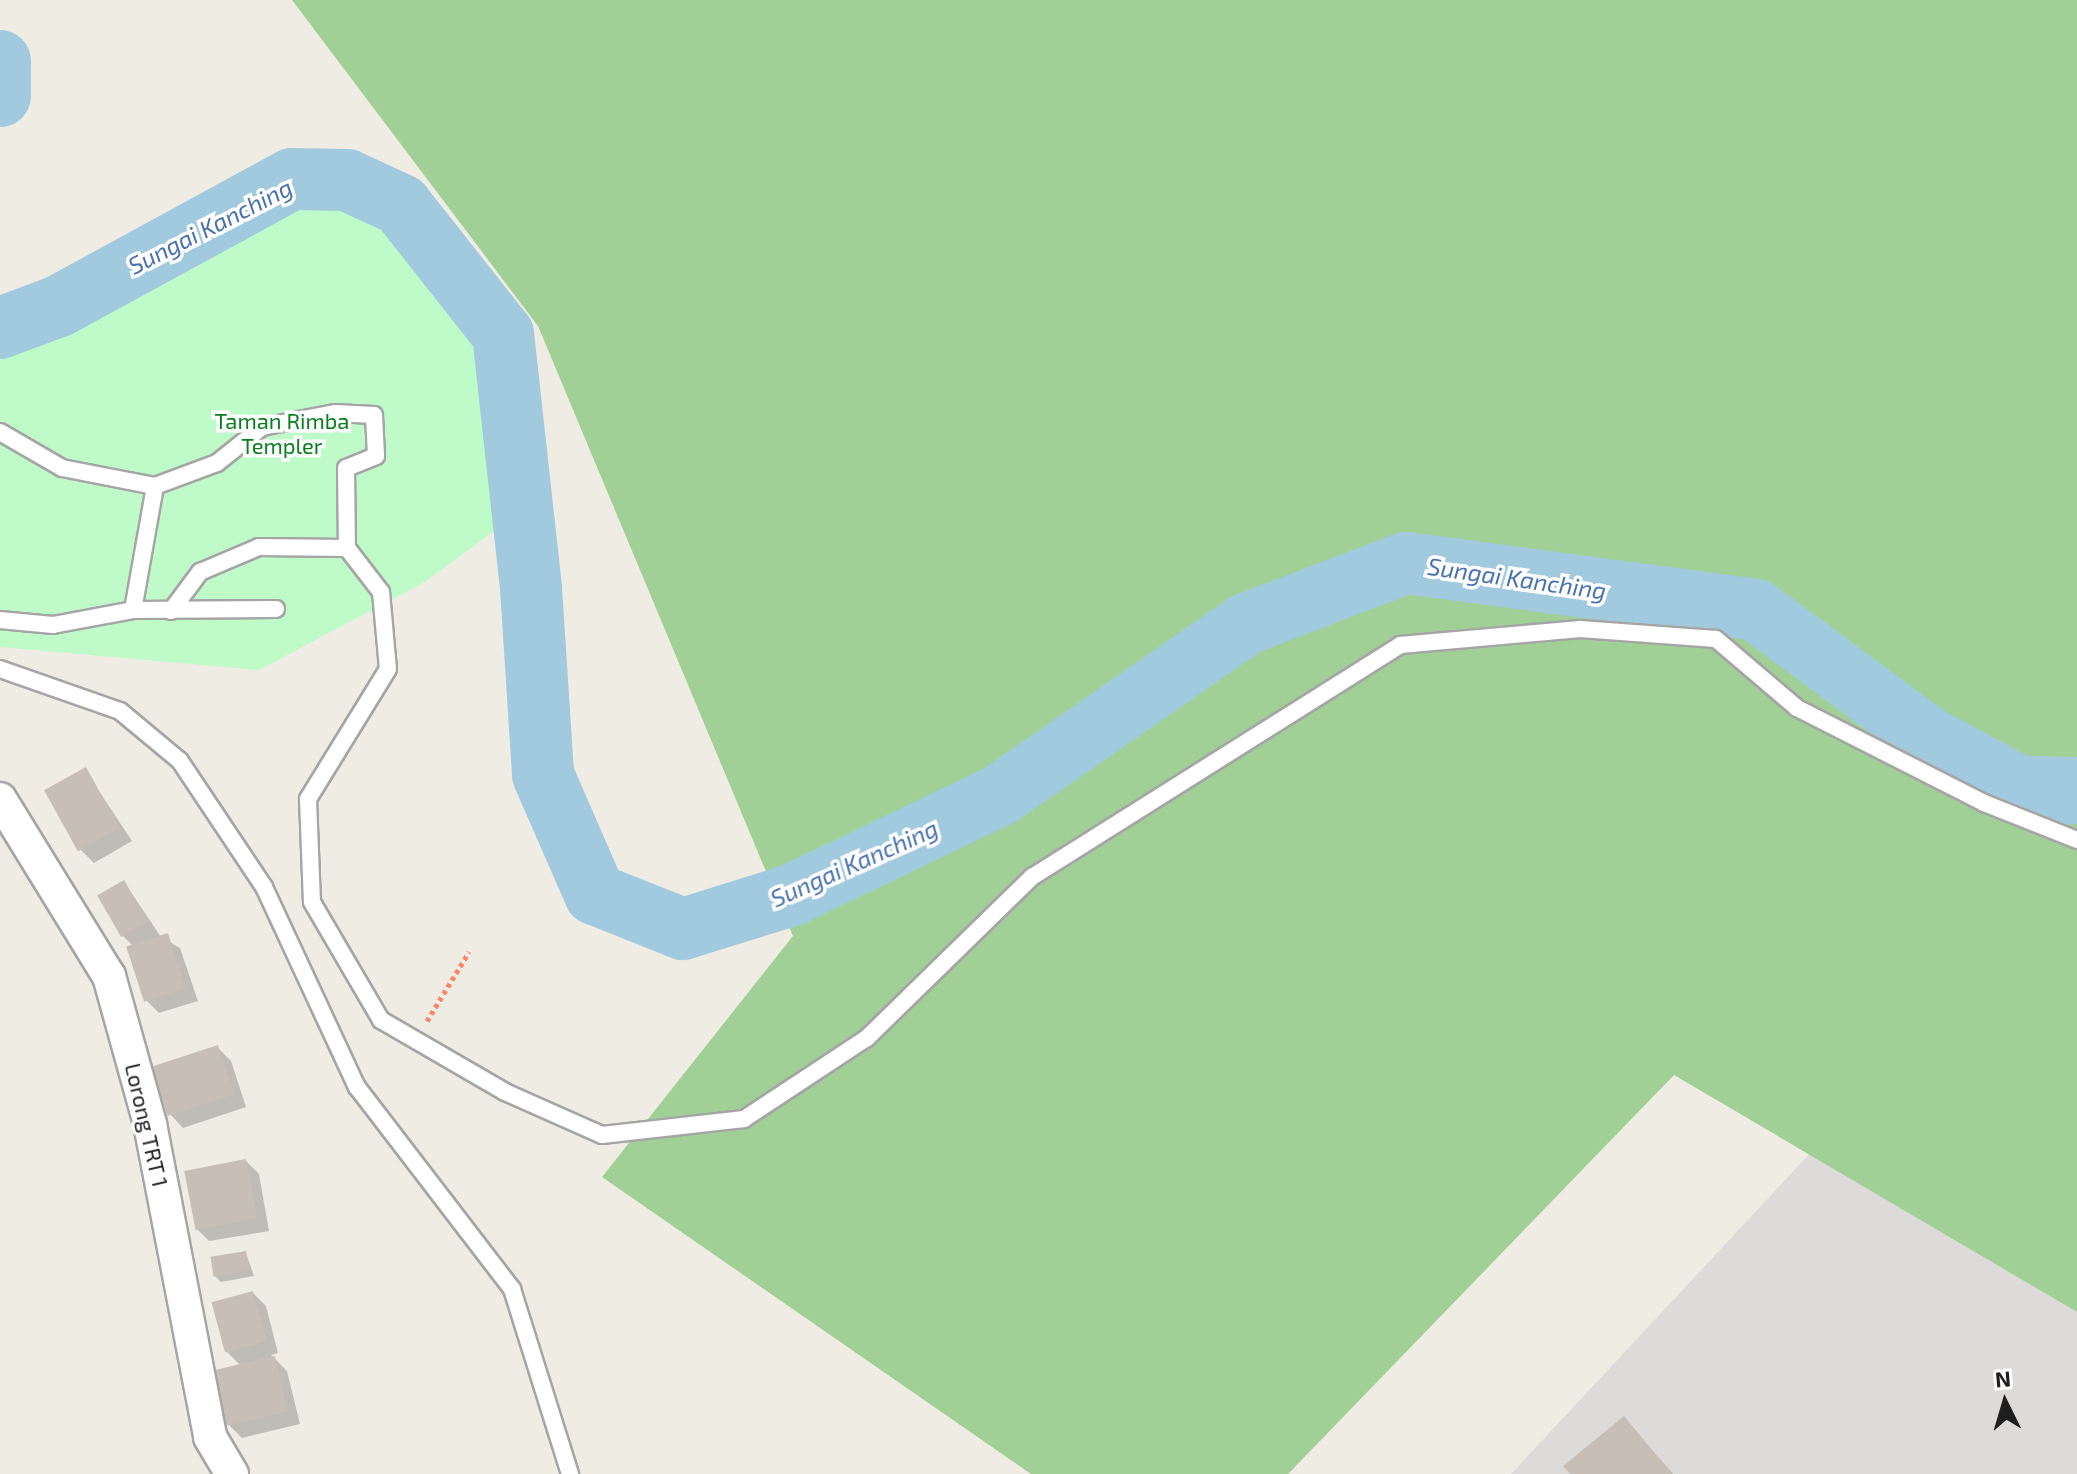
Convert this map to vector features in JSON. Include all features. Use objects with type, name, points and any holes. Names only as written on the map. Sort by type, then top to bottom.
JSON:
[{"type":"street","name":"Lorong TRT 1","points":[[0,799],[109,976],[150,1124],[210,1437],[232,1474]]},
{"type":"lane","points":[[0,432],[62,468],[155,486],[217,463],[262,427],[335,413],[374,415],[376,456],[346,468],[347,548],[381,592],[388,669],[308,799],[312,902],[381,1020],[505,1092],[602,1135],[744,1119],[867,1038],[1032,877],[1400,645],[1580,629],[1716,639],[1797,708],[1984,803],[2077,840]]},
{"type":"lane","points":[[133,610],[155,486]]},
{"type":"lane","points":[[171,611],[200,572],[259,547],[347,548]]},
{"type":"lane","points":[[0,620],[53,625],[133,610],[276,609]]},
{"type":"lane","points":[[0,669],[120,711],[180,761],[264,887],[357,1087],[512,1289],[570,1474]]},
{"type":"path","points":[[416,1039],[469,952]]},
{"type":"shaded area","points":[[1813,1150],[2077,1312],[2077,1474],[1511,1474]]},
{"type":"green space","points":[[292,0],[2077,0],[2077,1312],[1674,1075],[1288,1474],[1031,1474],[602,1177],[793,936],[538,326]]},
{"type":"green space","name":"Taman Rimba Templer","points":[[344,199],[386,219],[474,339],[512,518],[423,583],[259,670],[0,647],[0,350],[69,323],[288,200]]},
{"type":"water","points":[[1992,755],[2077,757],[2077,823],[2054,820],[1974,772]]},
{"type":"building","points":[[86,767],[120,828],[78,851],[44,790]]},
{"type":"building","points":[[124,880],[148,922],[121,937],[97,896]]},
{"type":"building","points":[[168,933],[186,988],[144,1002],[126,947]]},
{"type":"building","points":[[218,1045],[234,1094],[167,1116],[151,1067]]},
{"type":"building","points":[[246,1159],[257,1218],[196,1230],[184,1171]]},
{"type":"building","points":[[246,1251],[249,1271],[214,1276],[210,1257]]},
{"type":"building","points":[[253,1291],[266,1341],[225,1352],[211,1302]]},
{"type":"building","points":[[275,1356],[288,1412],[226,1426],[214,1370]]},
{"type":"building","points":[[1624,1416],[1672,1474],[1570,1474],[1563,1466]]},
{"type":"waterway","name":"Sungai Kanching","points":[[0,61],[0,96]]},
{"type":"waterway","name":"Sungai Kanching","points":[[0,328],[59,306],[292,179],[347,180],[401,205],[503,334],[531,588],[543,775],[595,894],[683,929],[792,895],[1000,795],[1246,624],[1406,563],[1756,610],[1926,736],[2034,795],[2077,793]]}]
